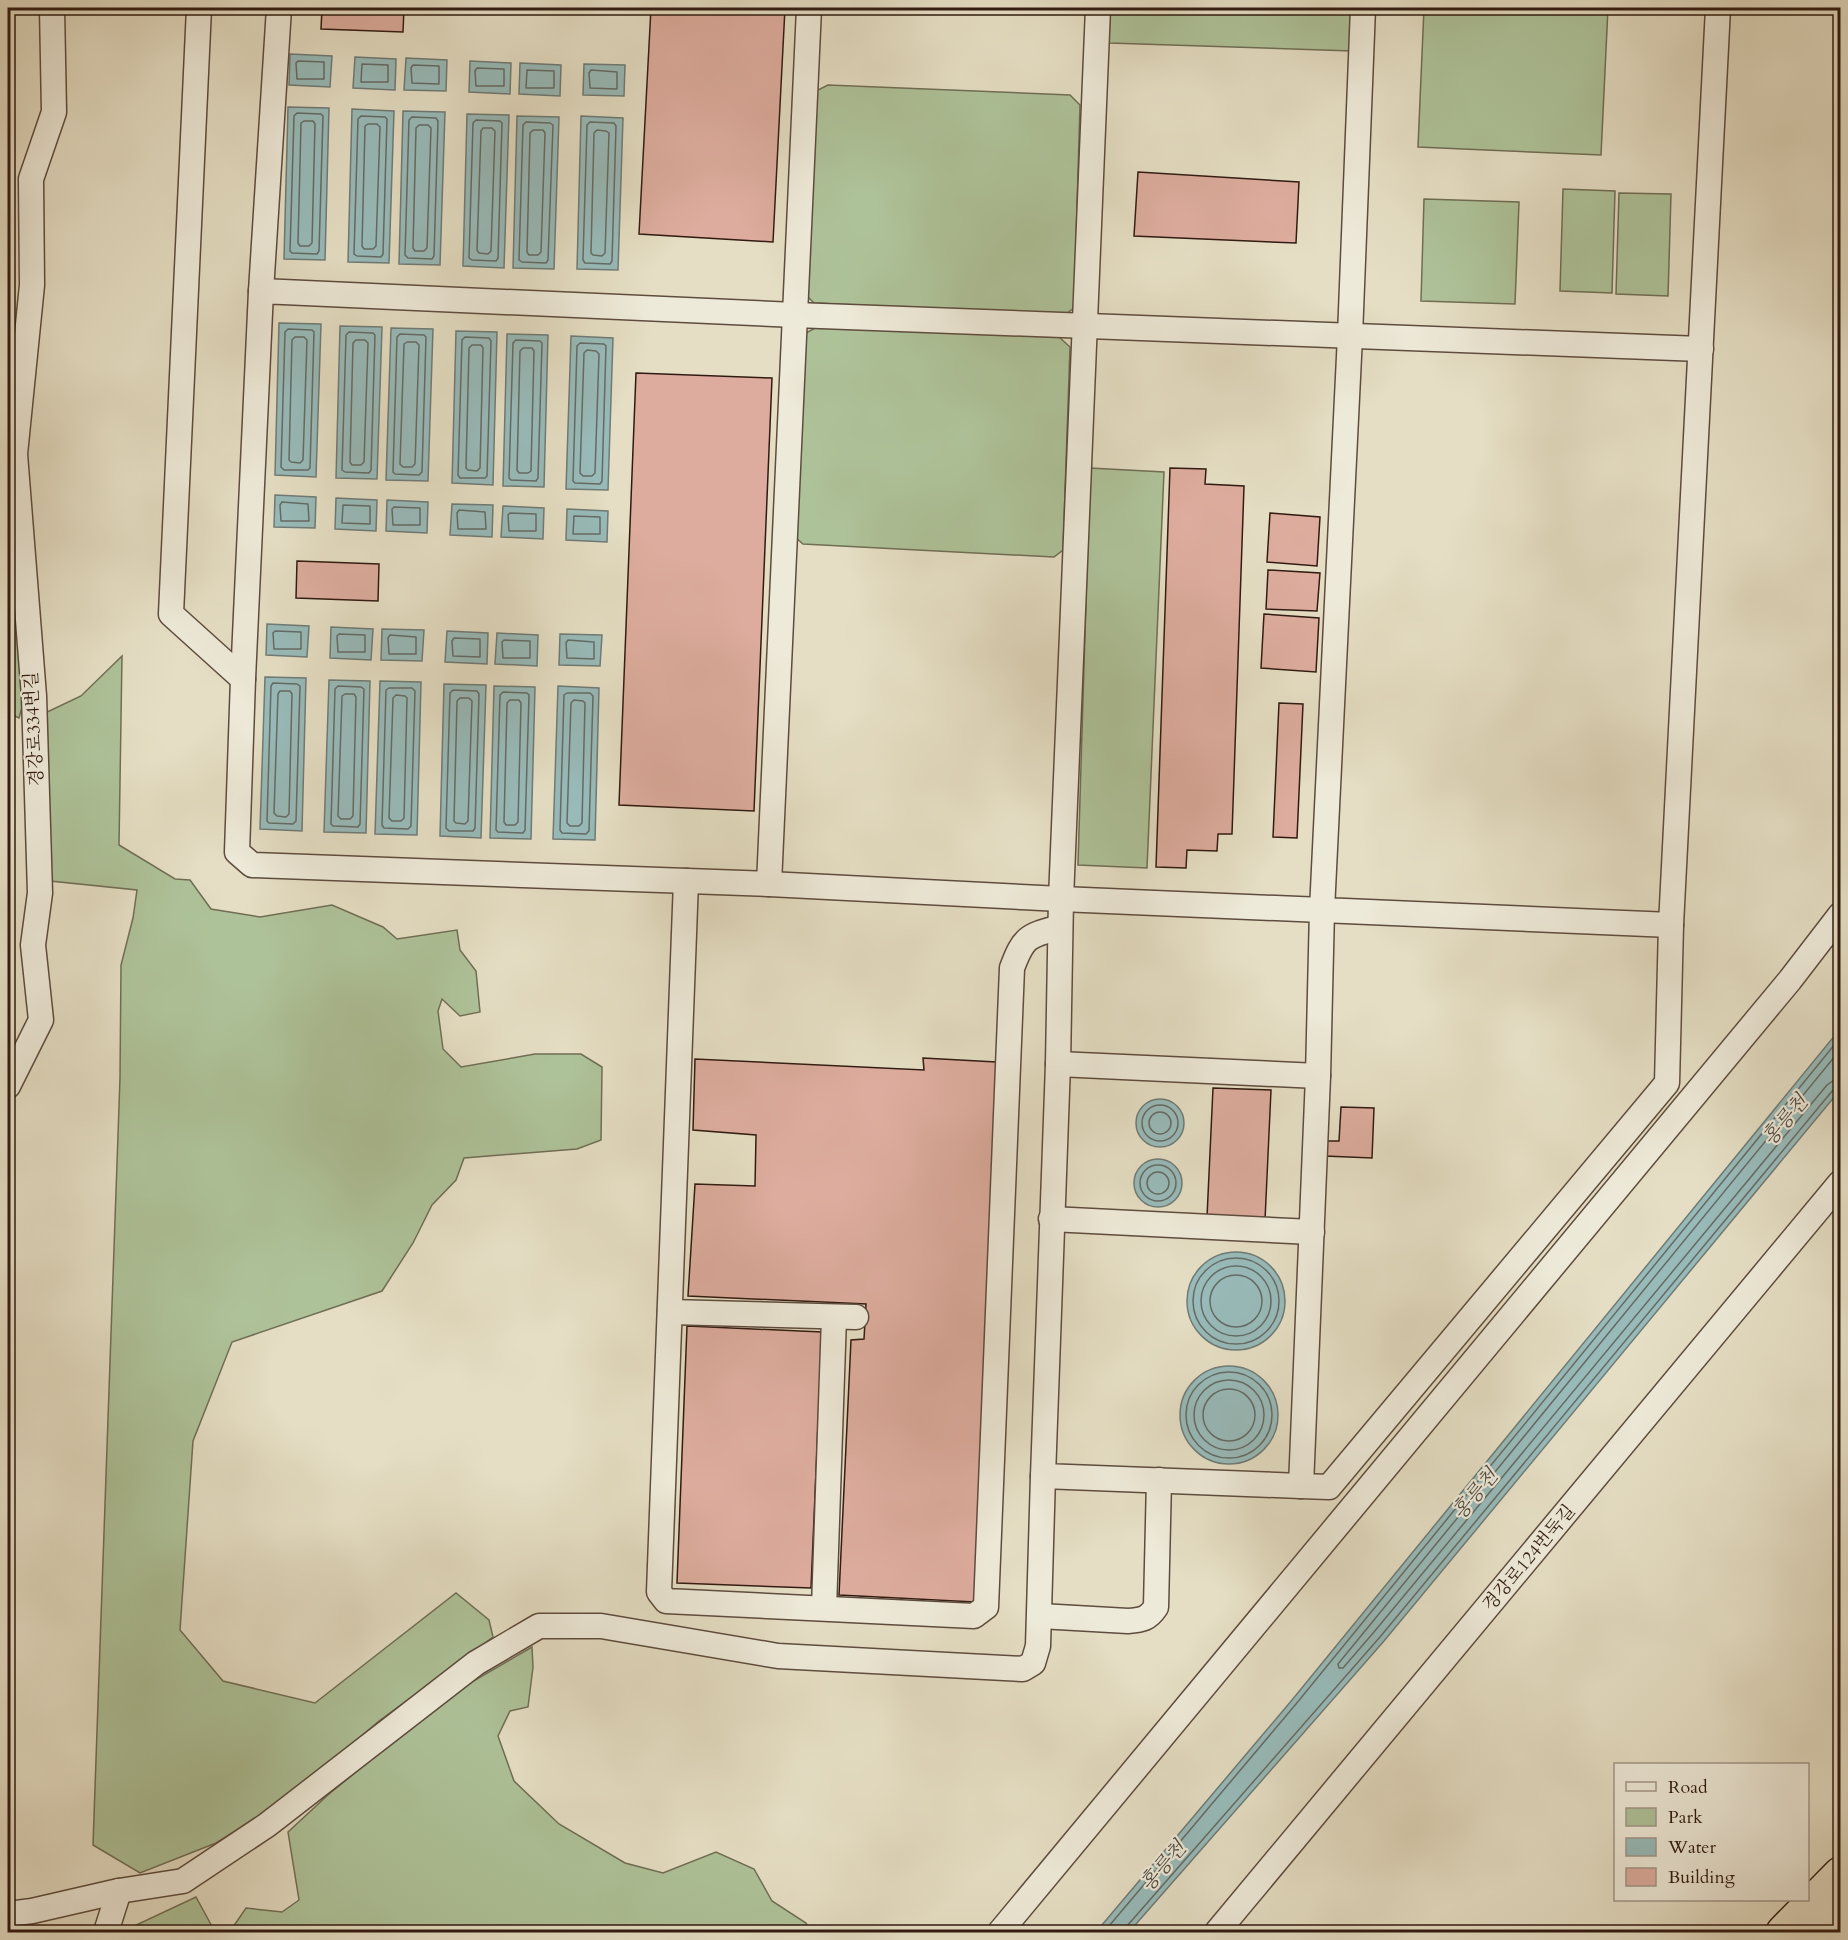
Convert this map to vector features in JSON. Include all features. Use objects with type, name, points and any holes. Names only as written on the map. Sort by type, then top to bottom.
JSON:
[{"type":"highway","points":[[1783,1932],[1840,1874]]},
{"type":"highway","points":[[1819,1932],[1840,1911]]},
{"type":"street","name":"경강로334번길","points":[[8,1086],[40,1020],[33,945],[40,893],[34,696],[15,454],[32,285],[31,179],[54,112],[52,8]]},
{"type":"street","points":[[199,8],[171,614],[243,679]]},
{"type":"street","points":[[279,8],[261,291],[237,852],[252,866],[769,884],[1671,925]]},
{"type":"street","points":[[769,884],[809,8]]},
{"type":"street","points":[[8,1914],[32,1911],[119,1891],[183,1881],[267,1826],[476,1663],[539,1626],[601,1626],[778,1656],[1010,1669],[1023,1669],[1033,1663],[1038,1646],[1040,1616],[1051,1219],[1058,1064],[1061,899],[1098,8]]},
{"type":"street","points":[[1301,1486],[1318,1076],[1322,910],[1350,336],[1363,8]]},
{"type":"street","points":[[1043,1476],[1329,1487],[1667,1083],[1671,925],[1718,8]]},
{"type":"street","points":[[261,291],[795,315],[1701,349]]},
{"type":"street","points":[[686,881],[659,1592],[666,1601],[974,1616],[986,1607],[1012,968],[1021,945],[1035,934],[1060,927]]},
{"type":"street","points":[[1000,1932],[1790,980],[1840,915]]},
{"type":"street","points":[[1058,1064],[1318,1076]]},
{"type":"street","name":"경강로124번둑길","points":[[1217,1932],[1840,1183]]},
{"type":"street","points":[[1051,1219],[1312,1232]]},
{"type":"street","points":[[670,1311],[845,1317],[824,1608]]},
{"type":"street","points":[[1040,1616],[1128,1621],[1142,1620],[1150,1616],[1156,1607],[1159,1480]]},
{"type":"street","points":[[106,1932],[119,1891]]},
{"type":"green space","points":[[1110,8],[1353,8],[1352,51],[1109,43]]},
{"type":"green space","points":[[1424,8],[1608,8],[1601,155],[1418,147]]},
{"type":"green space","points":[[828,85],[1070,95],[1080,105],[1074,308],[1064,315],[814,303],[806,295],[814,92]]},
{"type":"green space","points":[[1563,189],[1615,191],[1612,293],[1560,291]]},
{"type":"green space","points":[[1619,193],[1671,194],[1668,296],[1616,294]]},
{"type":"green space","points":[[1424,199],[1519,202],[1515,304],[1421,301]]},
{"type":"green space","points":[[817,327],[1059,337],[1070,347],[1063,550],[1054,557],[803,544],[795,537],[804,334]]},
{"type":"green space","points":[[1090,468],[1164,472],[1147,868],[1078,865]]},
{"type":"green space","points":[[8,589],[16,590],[26,693],[19,718],[8,713]]},
{"type":"green space","points":[[122,656],[119,845],[175,879],[190,880],[211,909],[260,917],[332,905],[383,927],[397,939],[457,930],[460,950],[476,971],[480,1012],[460,1016],[442,999],[438,1011],[443,1049],[461,1067],[535,1054],[581,1054],[602,1067],[601,1140],[577,1149],[464,1158],[456,1180],[432,1205],[413,1243],[382,1291],[232,1342],[193,1441],[180,1630],[223,1681],[315,1703],[456,1593],[489,1620],[493,1637],[379,1721],[285,1801],[216,1843],[140,1873],[93,1845],[120,1078],[121,965],[133,918],[137,890],[50,881],[43,714],[81,696]]},
{"type":"green space","points":[[532,1647],[533,1667],[528,1707],[510,1711],[498,1736],[514,1781],[559,1824],[625,1863],[663,1873],[716,1852],[754,1869],[772,1901],[806,1923],[811,1932],[223,1932],[231,1930],[246,1908],[282,1912],[299,1900],[288,1832],[329,1794],[451,1694]]},
{"type":"green space","points":[[196,1897],[215,1932],[131,1932],[134,1926]]},
{"type":"water","points":[[290,54],[332,56],[330,87],[289,85]]},
{"type":"water","points":[[355,57],[396,59],[395,90],[353,88]]},
{"type":"water","points":[[406,58],[447,60],[446,91],[404,90]]},
{"type":"water","points":[[470,61],[511,63],[510,94],[469,92]]},
{"type":"water","points":[[520,63],[561,65],[560,96],[519,94]]},
{"type":"water","points":[[584,64],[625,65],[624,96],[583,95]]},
{"type":"water","points":[[288,107],[329,108],[325,260],[284,259]]},
{"type":"water","points":[[352,109],[394,111],[389,263],[348,262]]},
{"type":"water","points":[[403,111],[445,112],[440,265],[399,264]]},
{"type":"water","points":[[467,114],[509,115],[504,268],[463,266]]},
{"type":"water","points":[[517,116],[559,117],[554,269],[513,268]]},
{"type":"water","points":[[581,116],[623,118],[618,270],[577,269]]},
{"type":"water","points":[[279,323],[321,324],[316,477],[275,475]]},
{"type":"water","points":[[340,326],[382,327],[377,479],[336,478]]},
{"type":"water","points":[[391,328],[433,329],[428,481],[386,480]]},
{"type":"water","points":[[456,331],[497,332],[493,485],[452,483]]},
{"type":"water","points":[[507,334],[548,335],[544,487],[503,486]]},
{"type":"water","points":[[571,336],[613,338],[608,490],[566,489]]},
{"type":"water","points":[[275,495],[316,497],[315,528],[274,527]]},
{"type":"water","points":[[336,498],[377,500],[376,531],[335,529]]},
{"type":"water","points":[[387,500],[428,502],[427,533],[386,531]]},
{"type":"water","points":[[452,504],[493,505],[492,537],[450,535]]},
{"type":"water","points":[[503,506],[544,508],[543,539],[501,537]]},
{"type":"water","points":[[567,509],[608,511],[607,542],[566,540]]},
{"type":"water","points":[[267,624],[309,626],[307,657],[266,655]]},
{"type":"water","points":[[331,627],[373,629],[371,660],[330,658]]},
{"type":"water","points":[[382,629],[424,630],[422,661],[381,660]]},
{"type":"water","points":[[447,631],[488,633],[487,664],[445,662]]},
{"type":"water","points":[[497,633],[538,635],[537,666],[495,664]]},
{"type":"water","points":[[560,634],[602,635],[600,666],[559,665]]},
{"type":"water","points":[[265,677],[306,678],[302,831],[260,829]]},
{"type":"water","points":[[329,680],[370,681],[366,833],[324,832]]},
{"type":"water","points":[[380,681],[421,682],[417,835],[375,834]]},
{"type":"water","points":[[444,684],[486,685],[481,838],[440,836]]},
{"type":"water","points":[[494,686],[535,687],[531,839],[490,838]]},
{"type":"water","points":[[558,686],[599,688],[595,840],[553,839]]},
{"type":"water","name":"홍릉천","points":[[1840,1029],[1840,1090],[1384,1641],[1129,1932],[1096,1932],[1292,1700]]},
{"type":"water","points":[[1155,1099],[1165,1099],[1177,1106],[1184,1118],[1184,1128],[1177,1140],[1165,1147],[1155,1147],[1140,1136],[1136,1128],[1136,1118],[1147,1103]]},
{"type":"water","points":[[1153,1159],[1163,1159],[1175,1166],[1182,1178],[1182,1188],[1175,1200],[1163,1207],[1153,1207],[1138,1196],[1134,1188],[1134,1178],[1145,1163]]},
{"type":"water","points":[[1236,1252],[1255,1256],[1271,1266],[1281,1282],[1285,1301],[1281,1320],[1271,1336],[1255,1346],[1236,1350],[1217,1346],[1201,1336],[1191,1320],[1187,1301],[1191,1282],[1201,1266],[1217,1256]]},
{"type":"water","points":[[1229,1366],[1248,1370],[1264,1380],[1274,1396],[1278,1415],[1274,1434],[1264,1450],[1248,1460],[1229,1464],[1210,1460],[1194,1450],[1184,1434],[1180,1415],[1184,1396],[1194,1380],[1210,1370]]},
{"type":"building","points":[[322,8],[404,8],[403,32],[321,29]]},
{"type":"building","points":[[651,8],[785,8],[773,242],[639,234]]},
{"type":"building","points":[[1138,172],[1299,182],[1296,243],[1134,236]]},
{"type":"building","points":[[636,373],[772,378],[754,811],[619,805]]},
{"type":"building","points":[[1170,468],[1206,469],[1205,484],[1244,486],[1232,834],[1218,834],[1217,851],[1187,850],[1186,868],[1156,867]]},
{"type":"building","points":[[1270,513],[1320,517],[1317,566],[1267,562]]},
{"type":"building","points":[[297,561],[379,564],[378,601],[296,598]]},
{"type":"building","points":[[1268,570],[1320,573],[1317,611],[1266,609]]},
{"type":"building","points":[[1264,614],[1319,618],[1316,672],[1261,668]]},
{"type":"building","points":[[1279,703],[1303,704],[1297,838],[1273,837]]},
{"type":"building","points":[[923,1058],[996,1062],[994,1181],[975,1602],[839,1595],[851,1340],[864,1339],[866,1304],[688,1296],[695,1184],[755,1186],[756,1135],[693,1130],[695,1059],[924,1070]]},
{"type":"building","points":[[1213,1088],[1271,1090],[1265,1220],[1207,1217]]},
{"type":"building","points":[[1341,1107],[1374,1108],[1372,1158],[1325,1156],[1326,1141],[1339,1141]]},
{"type":"building","points":[[687,1326],[822,1332],[811,1588],[677,1583]]}]
